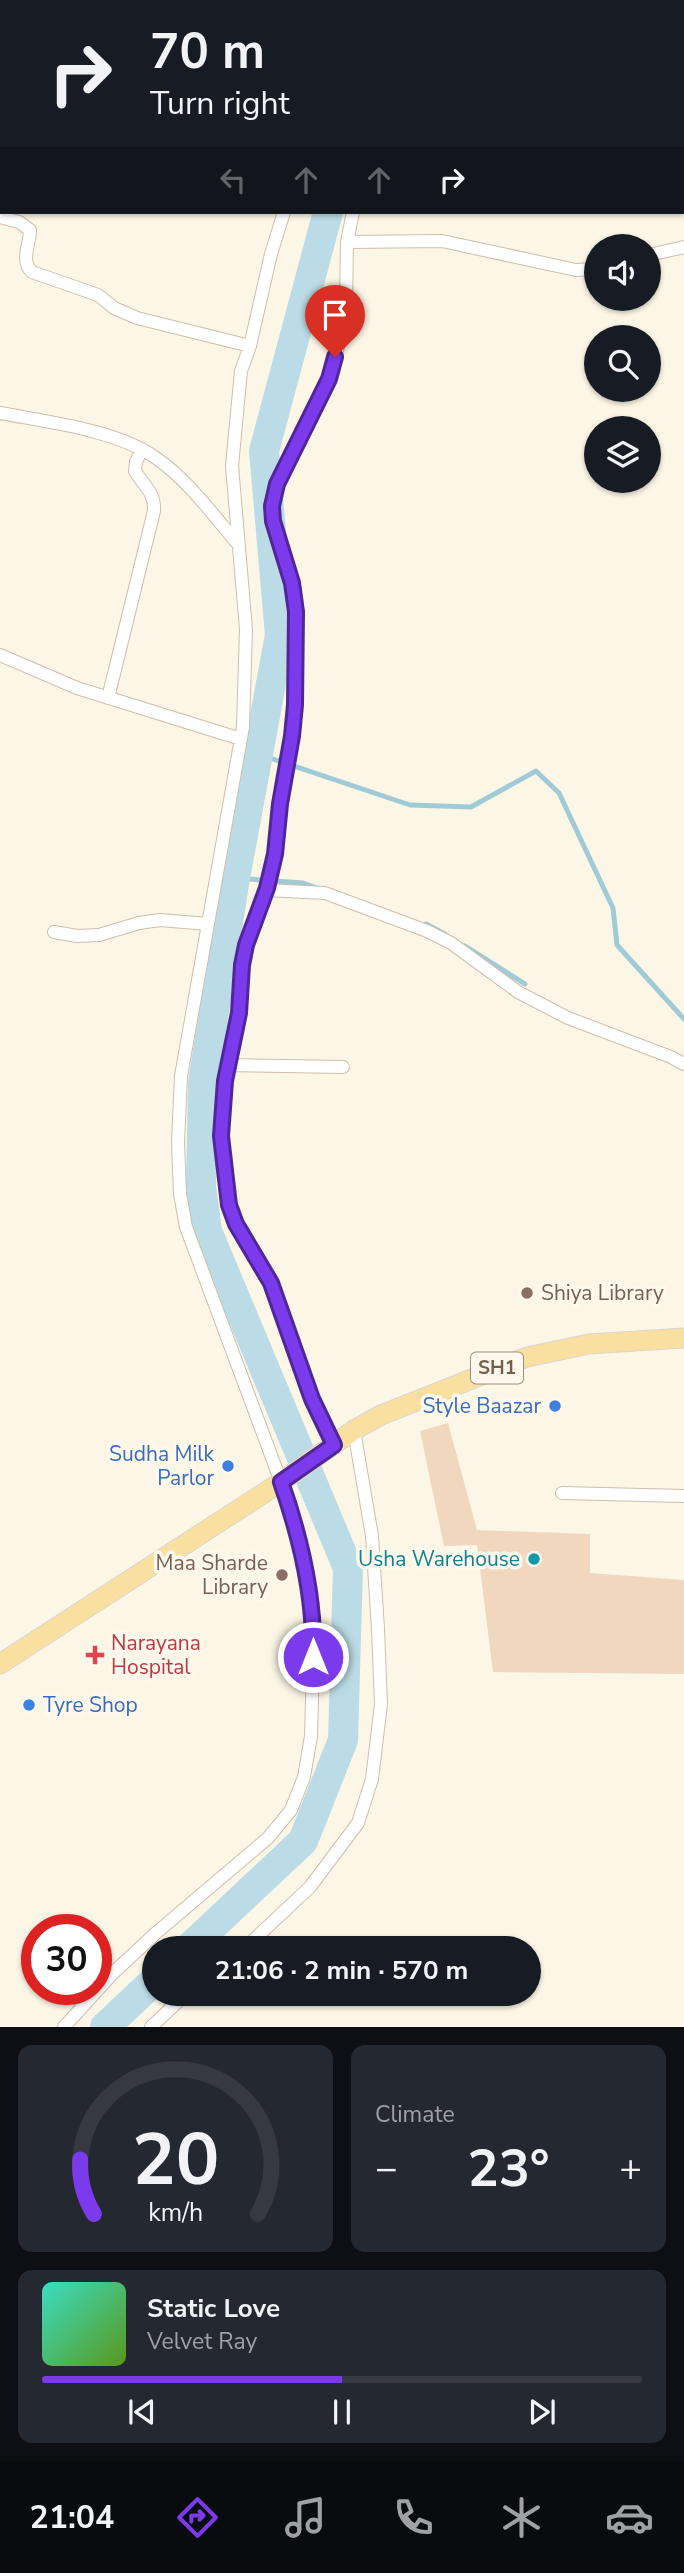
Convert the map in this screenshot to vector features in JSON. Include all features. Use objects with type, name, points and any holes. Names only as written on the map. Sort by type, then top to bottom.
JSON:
[{"type":"main road","name":"SH1","points":[[0,1664],[281,1482],[354,1430],[394,1410],[527,1357],[589,1344],[684,1338]]},
{"type":"street","points":[[64,2027],[113,1973],[147,1941],[268,1838],[291,1810],[304,1777],[310,1736],[314,1631],[303,1554],[281,1482],[186,1227],[180,1194],[178,1142],[181,1076],[241,738],[246,629],[232,466],[241,371],[250,346],[271,254],[283,214]]},
{"type":"street","points":[[330,1447],[271,1283],[246,1244],[229,1205],[221,1136],[228,1065],[239,1013],[246,945],[275,854],[292,736],[296,612],[292,583],[273,521],[272,506],[277,484],[288,459],[329,379],[341,336],[347,242],[353,214]]},
{"type":"street","points":[[0,217],[19,222],[30,230],[26,260],[27,267],[32,272],[98,295],[114,308],[137,318],[250,346]]},
{"type":"street","points":[[347,242],[442,241],[576,271],[584,270]]},
{"type":"street","points":[[661,252],[684,247]]},
{"type":"street","points":[[0,413],[100,434],[142,449],[158,458],[194,493],[238,545]]},
{"type":"street","points":[[108,698],[154,511],[154,497],[135,471],[142,449]]},
{"type":"street","points":[[0,655],[77,688],[241,738]]},
{"type":"street","points":[[266,889],[325,893],[427,931],[451,943],[518,992],[568,1018],[684,1064]]},
{"type":"street","points":[[54,932],[77,936],[99,935],[139,923],[160,920],[208,924]]},
{"type":"street","points":[[228,1065],[343,1067]]},
{"type":"street","points":[[258,1936],[310,1887],[358,1823],[372,1780],[381,1704],[378,1629],[372,1536],[354,1430]]},
{"type":"street","points":[[562,1493],[684,1496]]},
{"type":"street","points":[[151,2027],[173,2006]]},
{"type":"building","name":"Usha Warehouse","points":[[448,1423],[477,1530],[590,1534],[590,1573],[684,1580],[684,1674],[493,1672],[477,1545],[444,1546],[420,1431]]},
{"type":"waterway","points":[[202,1936],[303,1841],[343,1740],[348,1568],[207,1231],[201,1186],[203,1083],[235,878],[280,635],[264,451],[327,214]]},
{"type":"waterway","points":[[258,754],[410,805],[471,807],[536,771],[559,793],[613,908],[617,945],[684,1019]]},
{"type":"waterway","points":[[235,878],[303,883],[317,888]]},
{"type":"waterway","points":[[426,924],[445,934]]},
{"type":"waterway","points":[[465,946],[525,984]]},
{"type":"waterway","points":[[105,2027],[142,1992]]},
{"type":"place","name":"Shiya Library","points":[[527,1293]]},
{"type":"place","name":"Style Baazar","points":[[555,1406]]},
{"type":"place","name":"Sudha Milk Parlor","points":[[228,1466]]},
{"type":"place","name":"Usha Warehouse","points":[[534,1559]]},
{"type":"place","name":"Maa Sharde Library","points":[[282,1575]]},
{"type":"place","name":"Narayana Hospital","points":[[95,1655]]},
{"type":"place","name":"Tyre Shop","points":[[29,1705]]},
{"type":"route","points":[[313,1657],[314,1631],[303,1554],[281,1482],[334,1445],[312,1399],[271,1283],[246,1244],[229,1205],[221,1136],[225,1081],[239,1013],[242,965],[275,854],[295,705],[296,612],[292,583],[273,521],[272,506],[277,484],[329,379],[335,357]]}]
